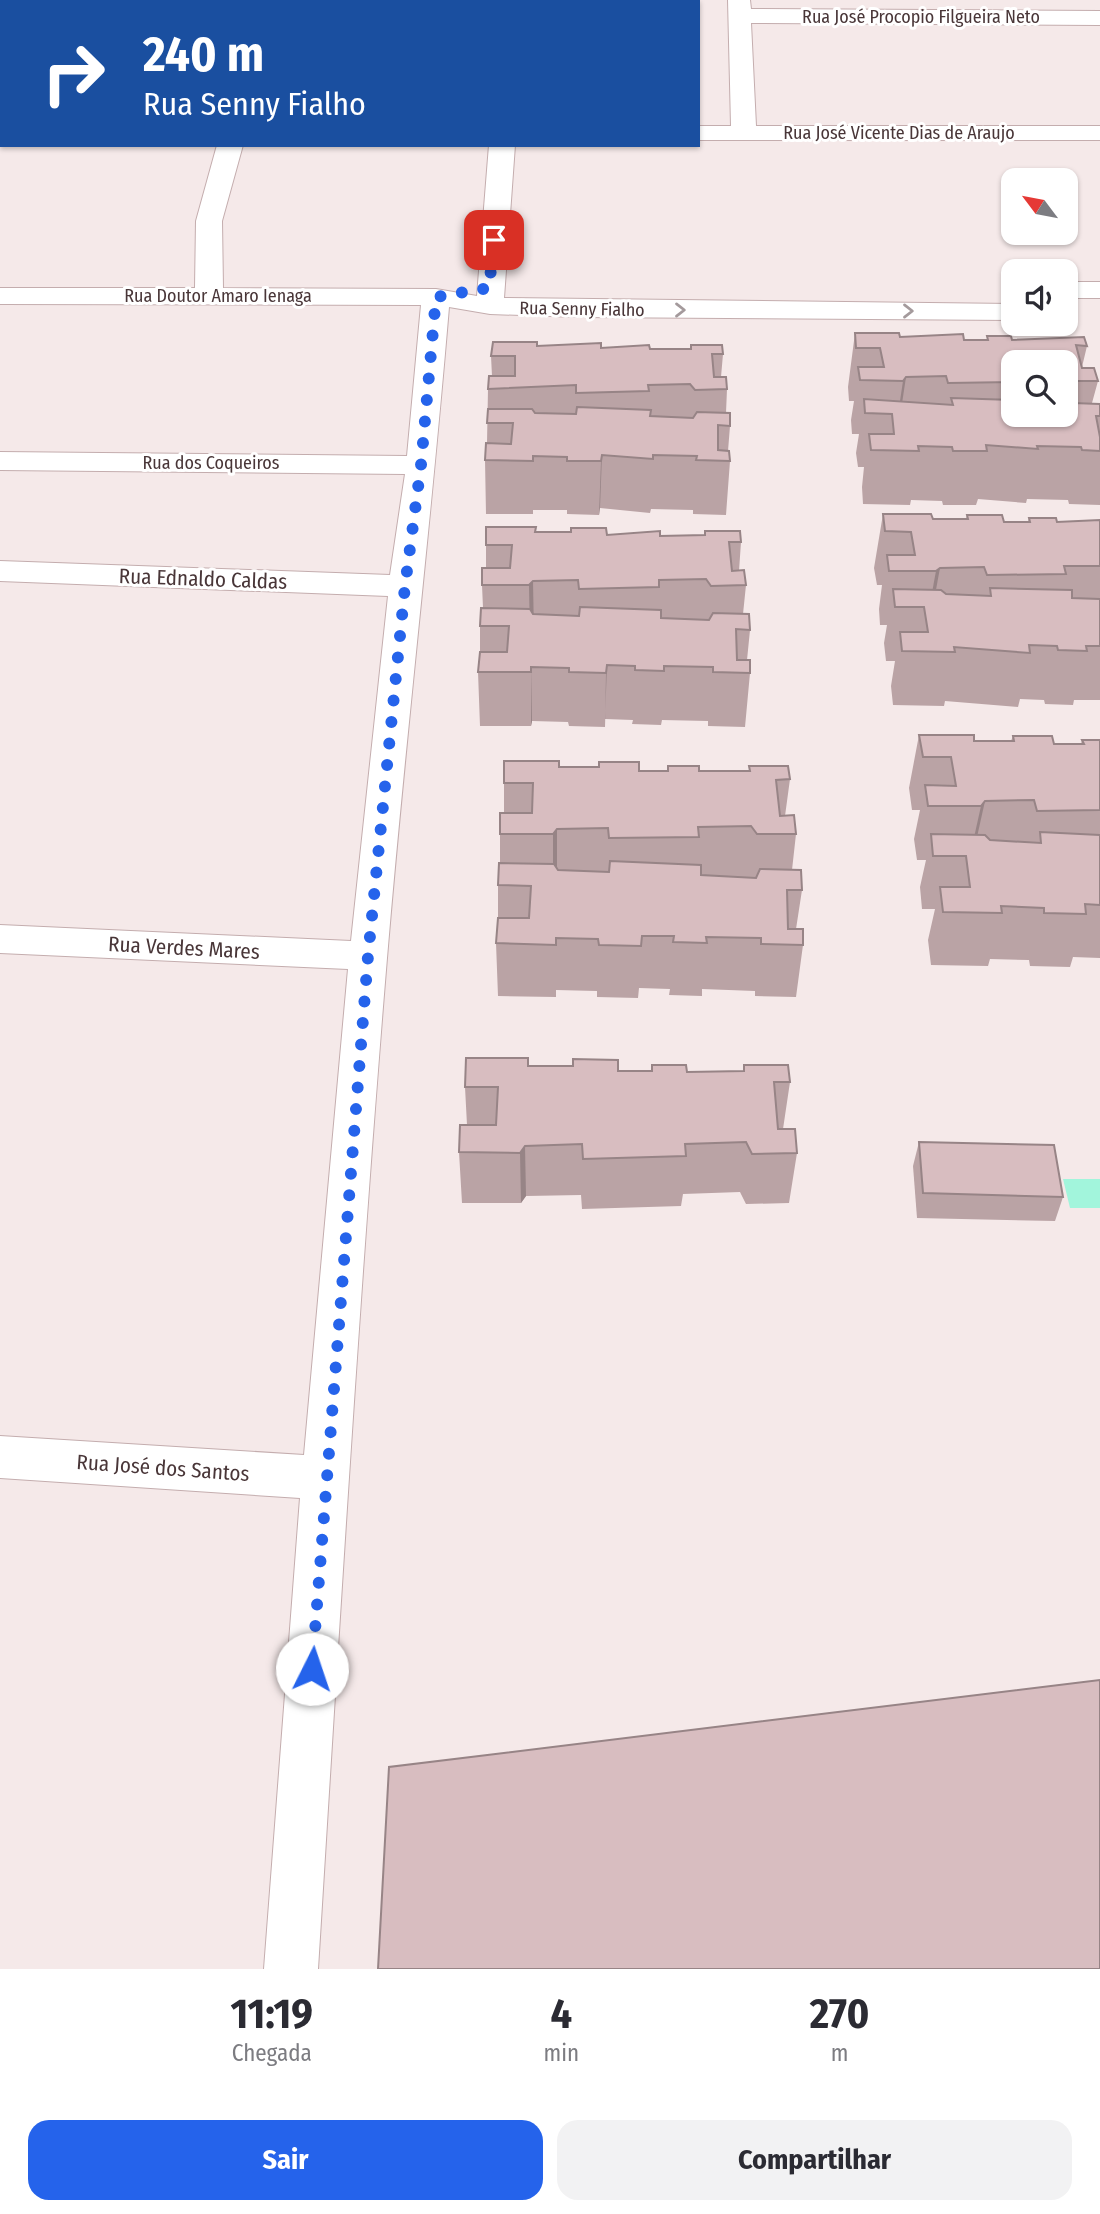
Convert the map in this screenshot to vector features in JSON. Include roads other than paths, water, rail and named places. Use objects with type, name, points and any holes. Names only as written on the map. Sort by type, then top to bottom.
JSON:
[{"type":"street","name":"Rua José Procopio Filgueira Neto","points":[[740,8],[1100,18]]},
{"type":"street","points":[[740,8],[744,133]]},
{"type":"street","name":"Rua José Vicente Dias de Araujo","points":[[700,132],[1100,133]]},
{"type":"street","points":[[209,296],[209,221],[229,147]]},
{"type":"street","points":[[490,297],[502,147]]},
{"type":"street","name":"Rua Senny Fialho","points":[[436,297],[1001,289]]},
{"type":"street","points":[[1078,290],[1100,290]]},
{"type":"street","name":"Rua Doutor Amaro Ienaga","points":[[0,296],[436,297]]},
{"type":"street","points":[[291,1969],[325,1478],[368,956],[405,586],[421,465],[436,297]]},
{"type":"street","name":"Rua Senny Fialho","points":[[490,297],[578,310],[1001,312]]},
{"type":"street","points":[[1078,312],[1100,313]]},
{"type":"street","name":"Rua dos Coqueiros","points":[[0,461],[421,465]]},
{"type":"street","name":"Rua Ednaldo Caldas","points":[[0,571],[405,586]]},
{"type":"street","name":"Rua Verdes Mares","points":[[0,939],[368,956]]},
{"type":"street","name":"Rua José dos Santos","points":[[0,1457],[325,1478]]}]
